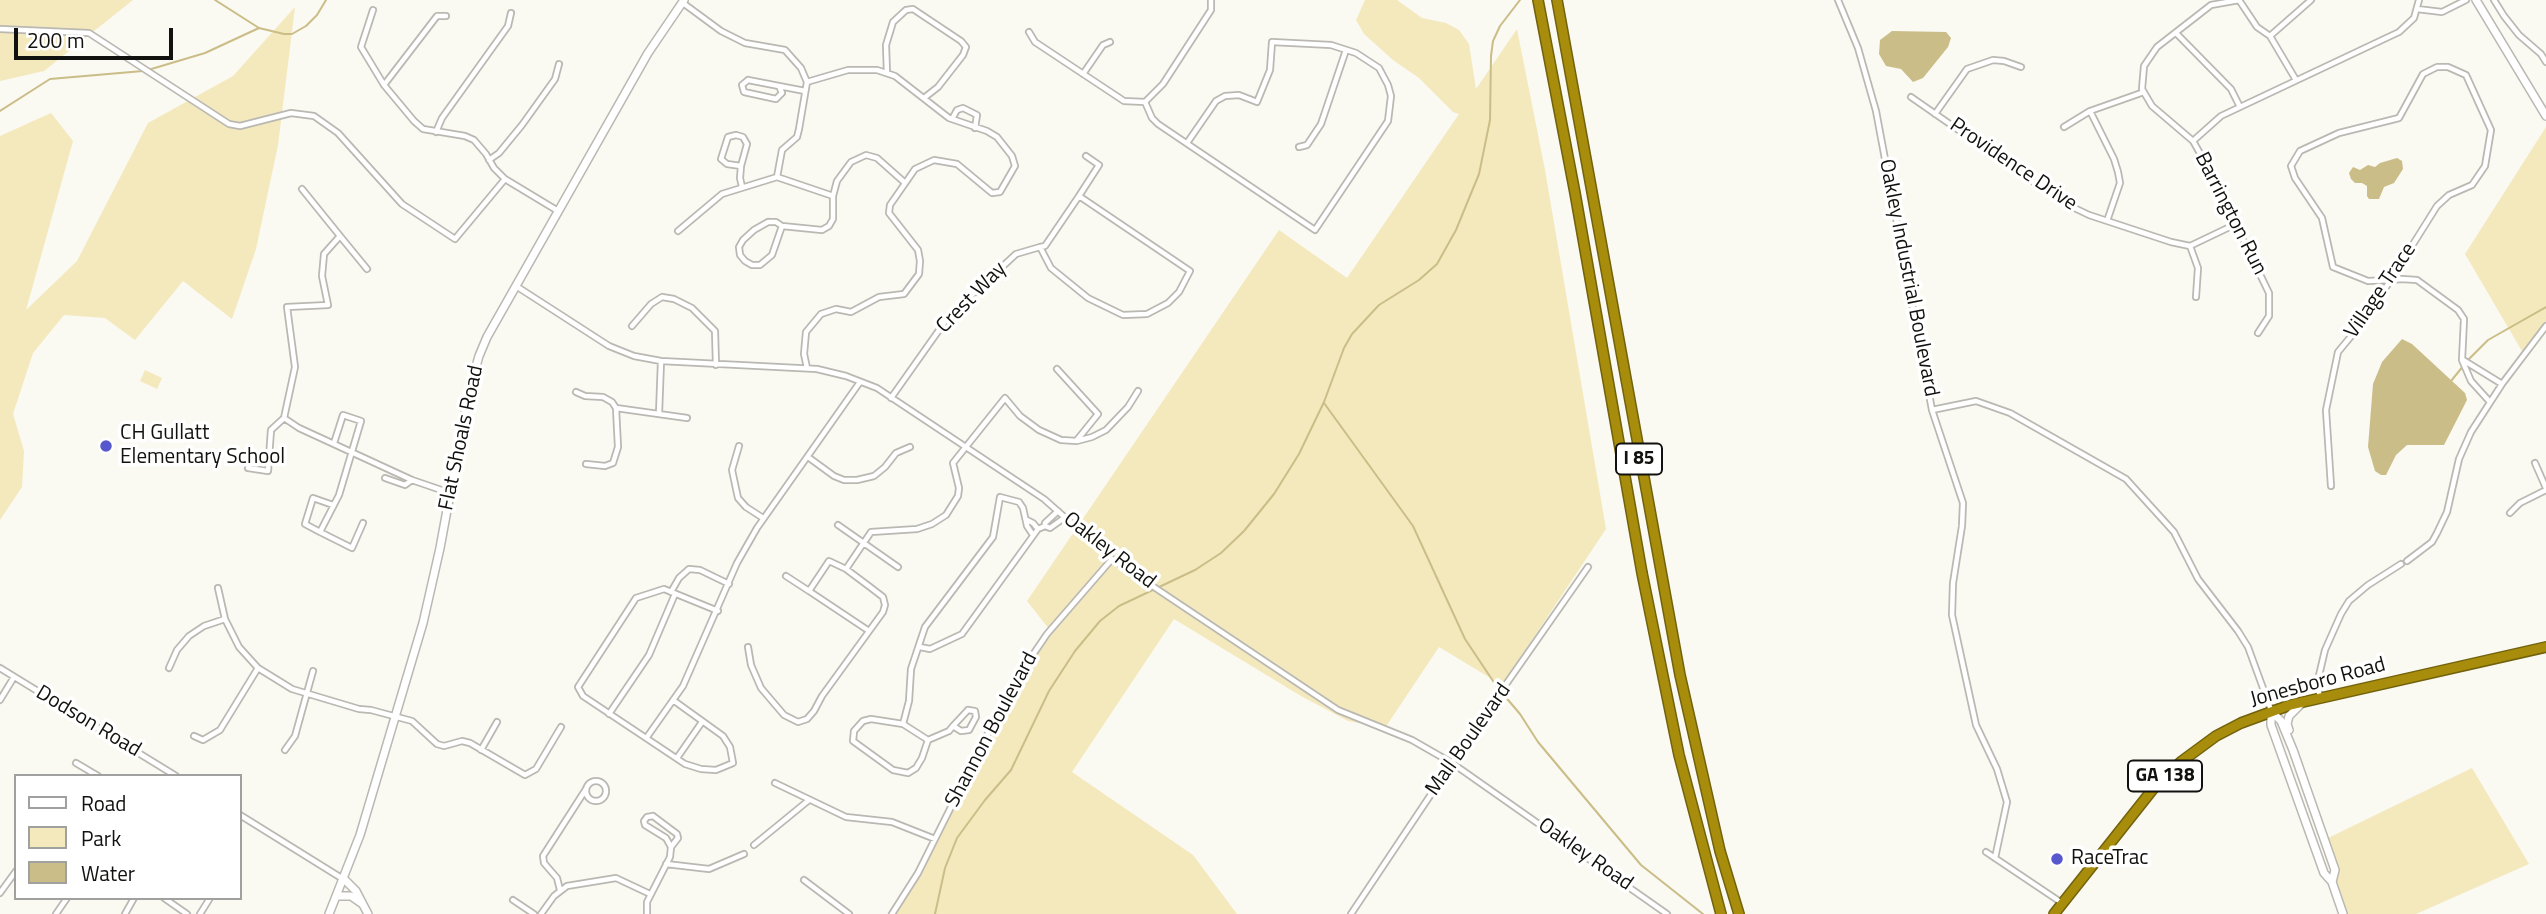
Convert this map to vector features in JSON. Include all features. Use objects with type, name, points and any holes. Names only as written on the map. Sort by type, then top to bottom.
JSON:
[{"type":"highway","name":"I 85","points":[[1538,0],[1642,573],[1679,755],[1719,914]]},
{"type":"highway","name":"I 85","points":[[1557,0],[1680,675],[1720,851],[1740,914]]},
{"type":"highway","name":"Jonesboro Road","points":[[2054,914],[2144,799],[2170,771],[2216,736],[2271,710],[2546,647]]},
{"type":"street","points":[[1030,32],[1035,42],[1124,101],[1145,102],[1163,85],[1211,10],[1211,0]]},
{"type":"street","name":"Oakley Industrial Boulevard","points":[[1838,0],[1860,55],[1876,111],[1932,410],[1976,401],[2010,413],[2126,479],[2174,532],[2198,579],[2248,648],[2271,710],[2271,725],[2324,873],[2332,882],[2343,914]]},
{"type":"street","points":[[2063,127],[2091,111],[2144,92],[2144,66],[2157,47],[2211,5],[2239,0],[2257,27],[2270,36],[2296,80]]},
{"type":"street","points":[[2270,36],[2311,0]]},
{"type":"street","points":[[2193,141],[2221,116],[2399,32],[2408,26],[2419,0]]},
{"type":"street","points":[[2417,9],[2442,12],[2466,0]]},
{"type":"street","points":[[2476,0],[2546,116]]},
{"type":"street","points":[[2494,0],[2504,16],[2546,62]]},
{"type":"street","points":[[683,1],[721,31],[745,43],[785,50],[801,68],[807,82],[799,129],[797,137],[782,150],[777,177]]},
{"type":"street","name":"Flat Shoals Road","points":[[330,914],[360,835],[433,581],[473,374],[487,338],[516,286],[648,53],[683,1]]},
{"type":"street","points":[[887,73],[886,45],[894,22],[906,10],[914,9],[966,47],[963,55],[937,87],[924,98]]},
{"type":"street","points":[[373,10],[361,47],[384,85],[414,121],[423,129],[474,140],[494,169],[505,179],[558,212]]},
{"type":"street","points":[[436,132],[442,118],[508,26],[511,13]]},
{"type":"street","points":[[384,85],[437,16],[446,16]]},
{"type":"street","points":[[0,29],[89,33],[229,124],[240,126],[291,113],[314,116],[338,133],[402,204],[455,239],[505,179]]},
{"type":"street","points":[[2176,33],[2231,89],[2240,107]]},
{"type":"street","points":[[1083,74],[1103,46],[1110,42]]},
{"type":"street","points":[[1145,102],[1152,118],[1158,124],[1315,230],[1382,132],[1390,110],[1388,85],[1379,68],[1367,58],[1346,50],[1331,45],[1272,43],[1270,71],[1257,102],[1239,95],[1225,96],[1216,101],[1187,143]]},
{"type":"street","points":[[1299,148],[1307,145],[1321,124],[1346,50]]},
{"type":"street","points":[[1935,114],[1967,69],[1993,60],[2021,67]]},
{"type":"street","points":[[489,160],[499,153],[522,125],[555,79],[559,64]]},
{"type":"street","name":"Village Trace","points":[[2330,486],[2326,410],[2338,352],[2367,317],[2391,280],[2437,206],[2449,195],[2472,185],[2482,173],[2491,130],[2466,75],[2457,70],[2437,67],[2423,74],[2399,118],[2339,132],[2300,151],[2291,166],[2295,178],[2322,218],[2333,267],[2368,281],[2391,280]]},
{"type":"street","points":[[807,82],[848,70],[877,70],[895,76],[952,119],[997,137],[1015,162],[1014,172],[1000,192],[992,193],[964,168],[943,160],[922,164],[915,169],[890,205],[889,213],[918,250],[919,274],[904,294],[878,297],[851,312],[836,309],[821,314],[806,332],[804,354],[807,368]]},
{"type":"street","points":[[779,86],[782,93],[776,99],[744,92],[742,85],[748,80],[805,91]]},
{"type":"street","name":"Barrington Run","points":[[2144,92],[2151,106],[2193,141],[2269,293],[2269,316],[2259,333]]},
{"type":"street","name":"Providence Drive","points":[[1911,97],[2062,202],[2107,221],[2171,243],[2190,246]]},
{"type":"street","points":[[952,119],[957,110],[963,108],[977,115],[975,128]]},
{"type":"street","points":[[2091,111],[2118,172],[2120,183],[2107,221]]},
{"type":"street","points":[[741,166],[727,164],[721,159],[728,137],[743,137],[747,144],[741,166],[742,187]]},
{"type":"street","points":[[782,226],[772,255],[767,261],[752,265],[740,255],[739,247],[743,240],[768,222],[822,230],[833,219],[833,196],[841,174],[851,162],[866,155],[877,158],[904,182]]},
{"type":"street","points":[[1079,196],[1190,271],[1179,292],[1168,303],[1147,314],[1123,315],[1087,298],[1056,274],[1046,262],[1040,247],[1045,246],[1099,165],[1086,156]]},
{"type":"street","points":[[678,231],[722,194],[777,177],[833,196]]},
{"type":"street","points":[[302,189],[367,270]]},
{"type":"street","points":[[2196,297],[2198,268],[2190,246],[2236,224]]},
{"type":"street","points":[[248,468],[268,471],[271,430],[284,418],[295,367],[287,307],[328,305],[323,276],[324,254],[340,236]]},
{"type":"street","name":"Crest Way","points":[[891,398],[949,316],[1016,254],[1040,247]]},
{"type":"street","points":[[2391,280],[2417,280],[2458,310],[2464,319],[2462,360],[2471,381],[2490,402]]},
{"type":"street","name":"Oakley Road","points":[[516,286],[609,346],[634,356],[661,361],[831,371],[891,398],[1044,499],[1112,559],[1338,709],[1412,740],[1452,763],[1667,914]]},
{"type":"street","points":[[632,326],[651,304],[662,297],[674,299],[692,308],[715,331],[716,365]]},
{"type":"street","points":[[2320,698],[2317,684],[2325,650],[2336,622],[2349,601],[2368,585],[2432,542],[2447,512],[2464,446],[2501,384],[2546,326]]},
{"type":"street","points":[[2462,360],[2501,384]]},
{"type":"street","points":[[659,414],[661,361]]},
{"type":"street","points":[[1057,369],[1098,414],[1077,441]]},
{"type":"street","points":[[647,737],[683,686],[737,563],[764,519],[860,382]]},
{"type":"street","points":[[846,569],[871,532],[917,529],[946,515],[958,496],[959,488],[953,463],[963,447],[1005,398],[1020,416],[1039,430],[1061,440],[1077,441],[1106,430],[1128,407],[1138,391]]},
{"type":"street","points":[[576,392],[585,396],[603,397],[616,408],[618,447],[613,463],[605,466],[586,464]]},
{"type":"street","points":[[616,408],[687,418]]},
{"type":"street","points":[[1932,410],[1963,502],[1953,583],[1952,615],[1976,725],[1997,769],[2007,802],[1995,858]]},
{"type":"street","points":[[320,532],[334,505],[361,421],[343,415],[334,443]]},
{"type":"street","points":[[284,418],[299,428],[412,480],[450,492]]},
{"type":"street","points":[[739,446],[732,471],[738,498],[764,519]]},
{"type":"street","points":[[808,457],[834,476],[844,480],[857,480],[874,476],[896,453],[910,447]]},
{"type":"street","points":[[2510,513],[2520,503],[2546,489],[2535,463]]},
{"type":"street","points":[[385,478],[405,485],[412,480]]},
{"type":"street","points":[[903,724],[909,701],[911,669],[925,627],[993,537],[1000,497],[1019,502],[1027,526],[1034,535]]},
{"type":"street","points":[[334,505],[313,498],[305,524],[352,548],[363,523]]},
{"type":"street","points":[[920,647],[930,649],[962,634],[1034,535],[1058,511]]},
{"type":"street","points":[[1045,526],[1050,528],[1065,517]]},
{"type":"street","points":[[1027,520],[1038,530]]},
{"type":"street","points":[[838,525],[898,567]]},
{"type":"street","name":"Shannon Boulevard","points":[[892,914],[918,873],[1011,687],[1046,634],[1112,559]]},
{"type":"street","points":[[748,648],[751,665],[761,688],[784,715],[798,722],[807,719],[883,612],[885,605],[883,597],[846,569],[829,561],[809,591]]},
{"type":"street","name":"Mall Boulevard","points":[[1351,914],[1588,566]]},
{"type":"street","points":[[609,714],[649,655],[679,578],[689,569],[700,570],[729,584]]},
{"type":"street","points":[[786,576],[869,631]]},
{"type":"street","points":[[218,588],[225,619],[239,647],[258,668],[281,684],[359,709],[412,721],[437,744],[444,746],[462,741],[520,774],[530,774],[536,769],[561,727]]},
{"type":"street","points":[[673,700],[727,740],[733,763],[716,770],[685,764],[583,696],[578,687],[636,598],[664,589],[718,611]]},
{"type":"street","points":[[169,668],[177,650],[189,636],[204,626],[225,619]]},
{"type":"street","name":"Dodson Road","points":[[0,668],[173,774]]},
{"type":"street","points":[[194,736],[203,740],[220,730],[258,668]]},
{"type":"street","points":[[285,750],[295,736],[313,671]]},
{"type":"street","points":[[0,700],[14,677]]},
{"type":"street","points":[[2303,702],[2291,712],[2287,724],[2305,774],[2304,780]]},
{"type":"street","points":[[928,740],[903,724],[871,719],[863,721],[854,731],[853,741],[893,770],[908,773],[916,768],[928,740],[949,731],[963,713],[968,710],[975,711],[976,716],[969,730],[961,731],[953,726]]},
{"type":"street","name":"Oakley Industrial Boulevard","points":[[2271,710],[2281,721],[2304,780],[2335,870],[2332,882]]},
{"type":"street","points":[[481,750],[497,722]]},
{"type":"street","points":[[677,758],[702,722]]},
{"type":"street","points":[[75,763],[94,774]]},
{"type":"street","points":[[560,890],[556,877],[544,863],[543,856],[586,789],[591,783],[599,782],[605,786],[606,794],[601,800],[594,801],[588,797],[586,789]]},
{"type":"street","points":[[775,783],[846,817],[892,822],[934,839]]},
{"type":"street","points":[[754,845],[809,800]]},
{"type":"street","points":[[242,816],[344,879],[356,891],[368,914]]},
{"type":"street","points":[[647,914],[650,894],[670,857],[671,847],[678,838],[677,834],[653,816],[648,817],[644,821],[645,825],[666,838],[671,847]]},
{"type":"street","points":[[1986,852],[2062,903]]},
{"type":"street","points":[[666,864],[709,870],[744,855]]},
{"type":"street","points":[[0,893],[14,875]]},
{"type":"street","points":[[541,914],[560,890],[616,878],[650,894]]},
{"type":"street","points":[[804,880],[849,914]]},
{"type":"street","points":[[337,896],[351,896],[364,905]]},
{"type":"street","points":[[167,900],[187,914]]},
{"type":"street","points":[[513,900],[534,914]]},
{"type":"green space","points":[[0,0],[133,0],[44,71],[0,81]]},
{"type":"green space","points":[[1365,0],[1397,0],[1422,18],[1446,23],[1459,30],[1469,44],[1476,89],[1517,29],[1545,170],[1606,529],[1502,685],[1439,647],[1385,728],[1348,721],[1301,696],[1174,619],[1072,772],[1193,855],[1237,914],[893,914],[940,836],[994,725],[1049,629],[1027,601],[1279,230],[1347,278],[1459,114],[1453,112],[1419,78],[1393,60],[1364,34],[1356,20]]},
{"type":"green space","points":[[295,7],[278,145],[256,249],[232,319],[183,281],[135,340],[105,318],[64,315],[33,353],[13,414],[24,451],[22,487],[0,520],[0,136],[51,113],[73,141],[26,310],[77,261],[148,123],[233,76]]},
{"type":"green space","points":[[2546,127],[2546,324],[2526,358],[2465,254]]},
{"type":"green space","points":[[145,370],[162,378],[157,389],[140,381]]},
{"type":"green space","points":[[2472,768],[2529,864],[2416,914],[2344,914],[2324,840]]},
{"type":"water","points":[[1892,31],[1946,32],[1951,38],[1948,47],[1923,78],[1913,82],[1901,69],[1886,66],[1879,54],[1880,40]]},
{"type":"water","points":[[2397,158],[2402,161],[2403,169],[2394,183],[2384,187],[2379,199],[2369,199],[2367,186],[2351,179],[2349,173],[2353,167],[2360,170],[2368,165],[2375,167]]},
{"type":"water","points":[[2402,339],[2412,344],[2465,393],[2467,400],[2444,445],[2407,445],[2396,455],[2386,475],[2381,475],[2375,471],[2368,447],[2373,384],[2382,362]]},
{"type":"waterway","points":[[215,0],[259,28],[284,34],[292,34],[306,26],[326,0]]},
{"type":"waterway","points":[[935,914],[945,868],[957,838],[1011,770],[1049,691],[1075,651],[1100,621],[1119,606],[1195,570],[1221,553],[1244,531],[1274,494],[1299,454],[1352,334],[1379,305],[1419,280],[1437,264],[1456,230],[1479,174],[1490,120],[1493,41],[1500,26],[1520,0]]},
{"type":"waterway","points":[[148,70],[205,53],[259,28]]},
{"type":"waterway","points":[[0,111],[50,79],[143,71]]},
{"type":"waterway","points":[[2467,361],[2488,340],[2546,307]]},
{"type":"waterway","points":[[2451,381],[2464,365]]},
{"type":"waterway","points":[[1324,403],[1413,526],[1465,639],[1499,690]]},
{"type":"waterway","points":[[1503,694],[1538,742],[1641,865],[1703,914]]},
{"type":"place","name":"CH Gullatt Elementary School","points":[[106,446]]},
{"type":"place","name":"RaceTrac","points":[[2057,859]]}]
